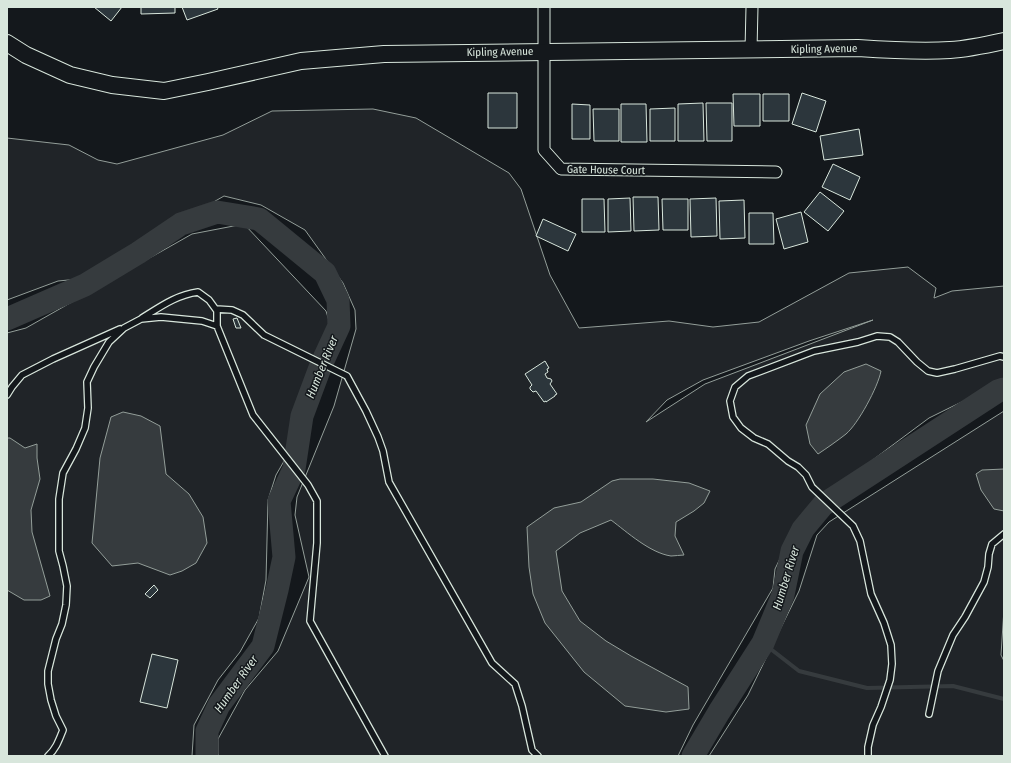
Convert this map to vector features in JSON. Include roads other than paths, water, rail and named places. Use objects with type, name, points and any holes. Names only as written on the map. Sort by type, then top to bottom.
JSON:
[{"type":"street","name":"Gate House Court","points":[[544,7],[544,150],[561,169],[776,172]]},
{"type":"street","points":[[751,50],[752,7]]},
{"type":"street","name":"Kipling Avenue","points":[[7,43],[26,55],[70,75],[112,85],[164,91],[301,61],[384,54],[858,48],[892,50],[950,50],[1004,41]]},
{"type":"lane","points":[[138,321],[175,298],[188,293],[198,292],[209,300],[216,309],[217,326],[254,415],[308,485],[317,501],[316,543],[310,621],[385,756]]},
{"type":"lane","points":[[216,309],[232,310],[243,315],[264,335],[347,376],[378,436],[383,451],[389,482],[492,663],[515,684],[522,706],[532,750],[538,756]]},
{"type":"lane","points":[[7,395],[22,375],[53,359],[141,319],[160,317],[202,321],[217,326]]},
{"type":"lane","points":[[48,756],[53,752],[58,744],[62,730],[51,700],[48,684],[48,672],[66,605],[67,586],[59,551],[58,538],[59,499],[63,473],[85,428],[88,408],[87,382],[109,342],[124,328]]},
{"type":"lane","points":[[868,756],[868,748],[873,725],[890,680],[892,664],[891,645],[884,623],[871,594],[860,541],[853,526],[812,487],[806,476],[798,467],[788,461],[768,444],[754,438],[741,428],[734,417],[730,401],[735,387],[748,376],[814,351],[858,342],[877,336],[890,337],[898,342],[928,371],[937,373],[1000,356],[1004,357]]},
{"type":"lane","points":[[929,714],[938,671],[953,635],[965,617],[984,582],[992,544],[1004,534]]},
{"type":"waterway","name":"Humber River","points":[[7,319],[85,285],[138,253],[181,224],[217,212],[259,219],[325,273],[338,300],[339,326],[321,365],[302,416],[294,469],[279,501],[284,557],[263,646],[219,705],[207,731],[207,756]]},
{"type":"waterway","name":"Humber River","points":[[693,756],[763,643],[783,595],[792,551],[803,529],[823,505],[998,391],[1004,389]]},
{"type":"waterway","points":[[763,643],[799,671],[867,688],[953,686],[1004,699]]}]
